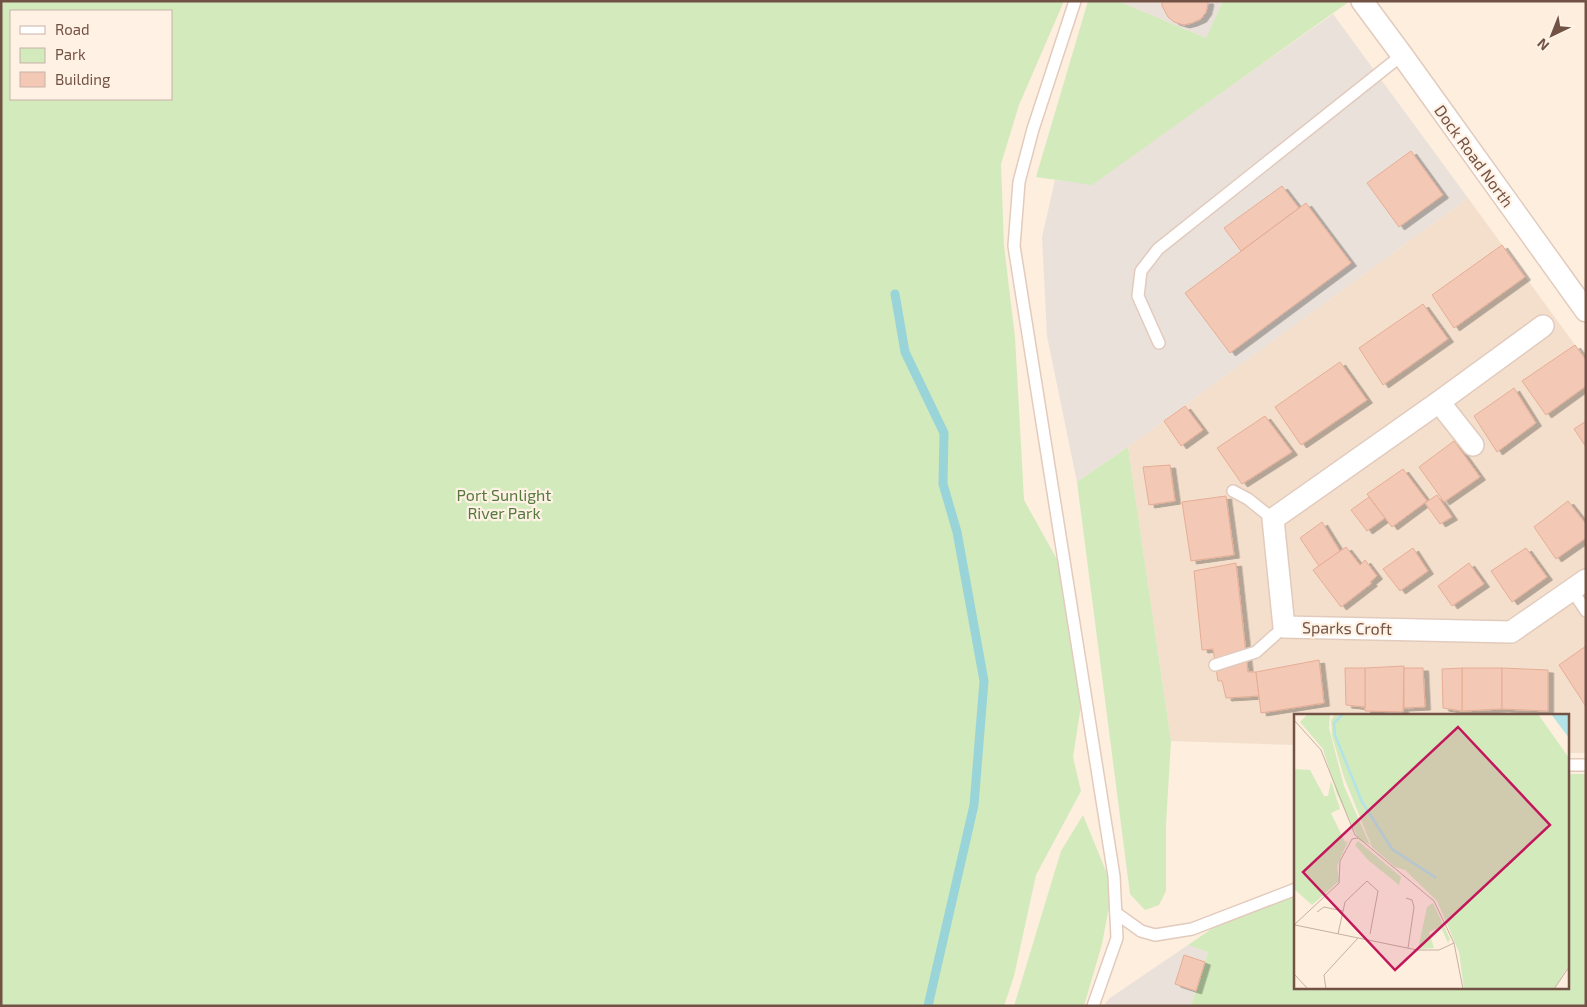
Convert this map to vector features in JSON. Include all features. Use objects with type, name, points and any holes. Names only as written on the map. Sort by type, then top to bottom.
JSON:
[{"type":"street","name":"Dock Road North","points":[[1362,1],[1586,311]]},
{"type":"street","points":[[1273,518],[1439,402],[1543,326]]},
{"type":"street","points":[[1439,402],[1472,445]]},
{"type":"street","name":"Sparks Croft","points":[[1273,518],[1284,627],[1511,632],[1579,585]]},
{"type":"lane","points":[[1075,1],[1033,129],[1018,182],[1014,246],[1114,876],[1117,938],[1093,1006]]},
{"type":"lane","points":[[1159,343],[1138,296],[1141,271],[1158,248],[1402,55]]},
{"type":"lane","points":[[1233,491],[1248,499],[1273,518]]},
{"type":"lane","points":[[1579,585],[1586,610]]},
{"type":"lane","points":[[1215,665],[1256,652],[1284,627]]},
{"type":"lane","points":[[1570,765],[1586,765]]},
{"type":"lane","points":[[1116,913],[1141,931],[1155,935],[1192,929],[1294,890]]},
{"type":"shaded area","points":[[1118,1],[1223,1],[1206,38]]},
{"type":"shaded area","points":[[1333,14],[1468,198],[1128,447],[1077,482],[1047,336],[1042,237],[1055,180],[1092,184]]},
{"type":"shaded area","points":[[1468,198],[1586,360],[1586,753],[1570,753],[1570,714],[1294,714],[1294,745],[1171,741],[1128,447]]},
{"type":"shaded area","points":[[1188,945],[1208,952],[1191,1006],[1103,1006],[1110,998]]},
{"type":"green space","name":"Port Sunlight River Park","points":[[1,1],[1064,1],[1019,105],[1001,164],[1004,246],[1015,337],[1024,500],[1059,563],[1081,705],[1073,757],[1081,791],[1036,875],[1014,976],[1004,1006],[1,1006]]},
{"type":"green space","points":[[1088,1],[1118,1],[1206,38],[1223,1],[1350,1],[1092,185],[1036,177]]},
{"type":"green space","points":[[1128,447],[1171,741],[1166,824],[1166,891],[1159,905],[1145,910],[1130,894],[1077,482]]},
{"type":"green space","points":[[1570,774],[1586,774],[1586,1006],[1191,1006],[1208,952],[1188,945],[1223,921],[1294,897],[1294,990],[1570,990]]},
{"type":"green space","points":[[1083,815],[1116,896],[1108,912],[1102,944],[1084,1006],[1014,1006],[1061,851]]},
{"type":"building","points":[[1162,1],[1208,1],[1208,4],[1206,12],[1201,19],[1184,25],[1174,22],[1168,17],[1162,6]]},
{"type":"building","points":[[1411,151],[1443,195],[1399,227],[1367,183]]},
{"type":"building","points":[[1282,186],[1299,208],[1241,251],[1224,228]]},
{"type":"building","points":[[1306,203],[1351,263],[1230,353],[1185,293]]},
{"type":"building","points":[[1502,245],[1525,277],[1454,328],[1432,295]]},
{"type":"building","points":[[1423,304],[1448,339],[1383,385],[1359,348]]},
{"type":"building","points":[[1575,345],[1586,360],[1586,386],[1546,415],[1522,381]]},
{"type":"building","points":[[1340,362],[1367,400],[1301,445],[1275,407]]},
{"type":"building","points":[[1514,388],[1536,423],[1497,452],[1474,416]]},
{"type":"building","points":[[1185,406],[1203,430],[1181,446],[1164,421]]},
{"type":"building","points":[[1265,416],[1292,452],[1242,484],[1217,448]]},
{"type":"building","points":[[1586,421],[1586,447],[1574,429]]},
{"type":"building","points":[[1454,441],[1480,477],[1444,502],[1419,467]]},
{"type":"building","points":[[1170,465],[1175,501],[1149,505],[1143,467]]},
{"type":"building","points":[[1403,469],[1427,501],[1392,527],[1367,494]]},
{"type":"building","points":[[1437,495],[1452,517],[1440,524],[1425,503]]},
{"type":"building","points":[[1226,496],[1234,555],[1191,561],[1182,502]]},
{"type":"building","points":[[1369,497],[1385,518],[1367,531],[1351,510]]},
{"type":"building","points":[[1568,501],[1586,524],[1586,538],[1556,559],[1534,527]]},
{"type":"building","points":[[1322,522],[1340,551],[1319,566],[1300,538]]},
{"type":"building","points":[[1346,547],[1360,565],[1365,560],[1377,576],[1370,582],[1372,583],[1341,607],[1313,570]]},
{"type":"building","points":[[1413,548],[1428,571],[1400,591],[1383,569]]},
{"type":"building","points":[[1526,548],[1547,577],[1512,602],[1491,571]]},
{"type":"building","points":[[1236,563],[1248,672],[1256,672],[1259,696],[1226,698],[1222,681],[1218,681],[1213,649],[1202,650],[1194,571]]},
{"type":"building","points":[[1469,563],[1484,584],[1452,606],[1438,586]]},
{"type":"building","points":[[1586,646],[1586,705],[1585,705],[1559,665]]},
{"type":"building","points":[[1319,660],[1324,703],[1261,713],[1256,672]]},
{"type":"building","points":[[1404,666],[1403,712],[1365,711],[1365,668]]},
{"type":"building","points":[[1345,668],[1365,668],[1365,707],[1346,705]]},
{"type":"building","points":[[1404,668],[1423,668],[1425,707],[1404,708]]},
{"type":"building","points":[[1462,668],[1502,668],[1502,709],[1462,711]]},
{"type":"building","points":[[1462,668],[1462,711],[1443,708],[1442,669]]},
{"type":"building","points":[[1502,668],[1548,670],[1548,711],[1502,709]]},
{"type":"building","points":[[1184,955],[1205,962],[1196,991],[1175,984]]},
{"type":"waterway","points":[[895,294],[905,352],[944,433],[943,484],[957,532],[984,681],[974,805],[928,1006]]}]
